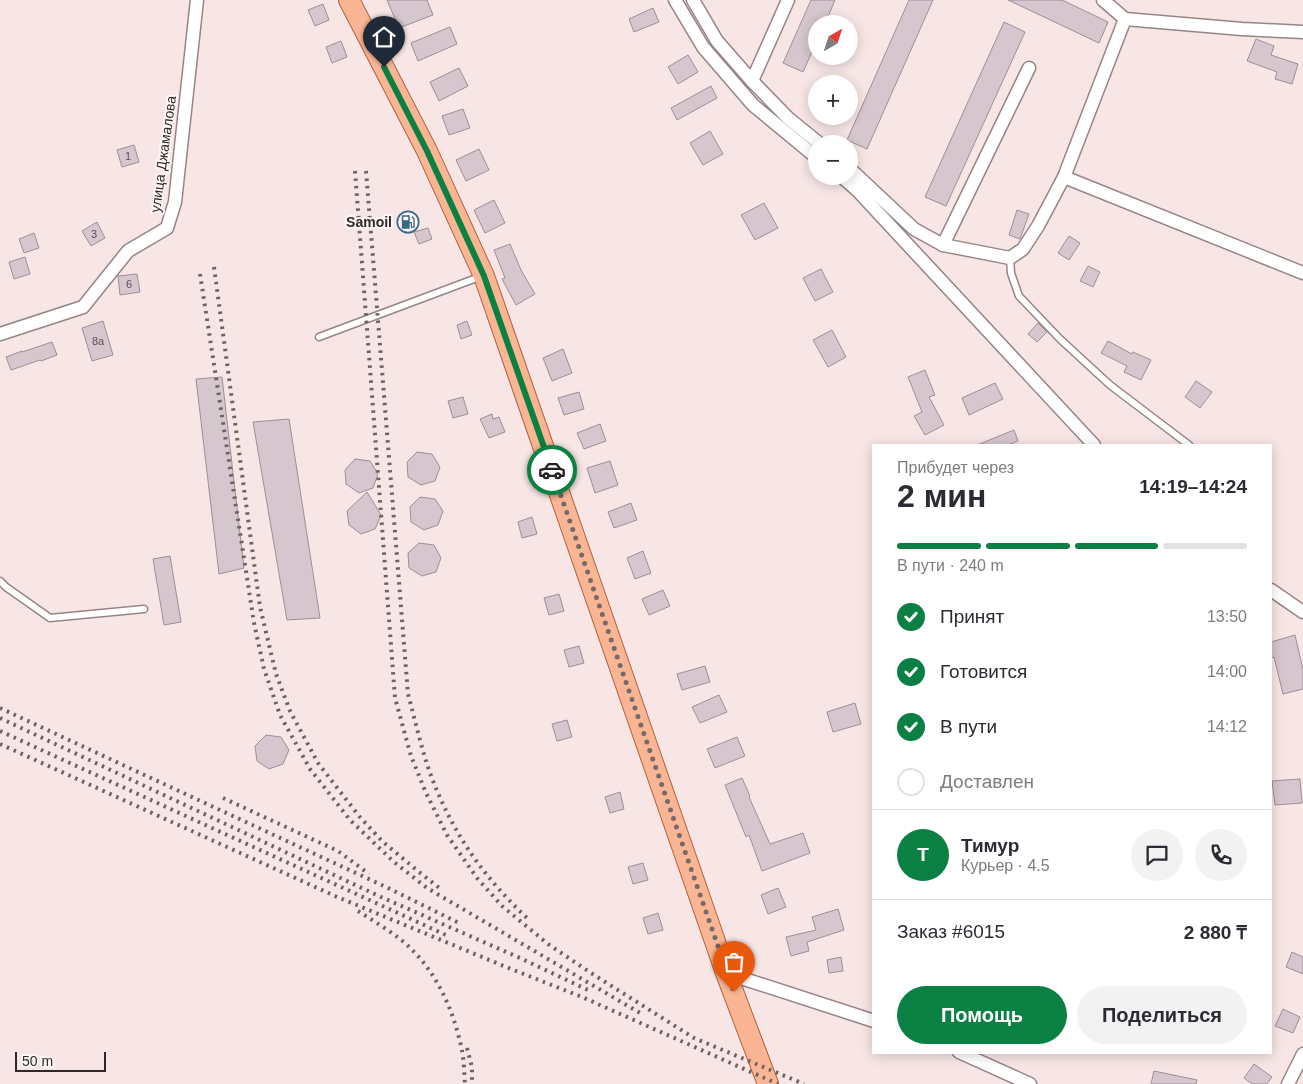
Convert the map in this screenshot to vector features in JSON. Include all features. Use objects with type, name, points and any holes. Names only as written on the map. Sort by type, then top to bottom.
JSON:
[{"type":"main road","points":[[349,0],[427,151],[484,276],[726,973],[768,1084]]},
{"type":"street","name":"улица Джамалова","points":[[0,334],[83,307],[128,251],[167,228],[175,202],[197,0]]},
{"type":"street","points":[[675,0],[703,48],[753,105],[808,150]]},
{"type":"street","points":[[693,0],[717,41],[788,118],[809,135]]},
{"type":"street","points":[[752,81],[788,0]]},
{"type":"street","points":[[1103,0],[1125,19],[1303,32]]},
{"type":"street","points":[[858,176],[914,228],[943,246],[1010,258],[1023,249],[1038,226],[1064,177],[1125,19]]},
{"type":"street","points":[[943,246],[1029,68]]},
{"type":"street","points":[[1064,177],[1303,273]]},
{"type":"street","points":[[851,185],[1093,444]]},
{"type":"street","points":[[1272,591],[1303,612]]},
{"type":"street","points":[[726,973],[872,1020]]},
{"type":"street","points":[[963,1054],[1030,1084]]},
{"type":"street","points":[[1288,1084],[1303,1054]]},
{"type":"lane","points":[[1010,258],[1011,273],[1019,296],[1060,339],[1110,385],[1188,444]]},
{"type":"lane","points":[[320,337],[484,276]]},
{"type":"lane","points":[[0,582],[50,618],[144,609]]},
{"type":"building","points":[[387,0],[427,0],[433,15],[399,28]]},
{"type":"building","points":[[811,0],[835,0],[829,15],[808,15],[808,61],[803,72],[783,63]]},
{"type":"building","points":[[909,0],[933,0],[867,149],[858,145],[858,135],[849,135],[854,125],[858,125],[858,115]]},
{"type":"building","points":[[1008,0],[1062,0],[1108,22],[1099,43]]},
{"type":"building","points":[[323,4],[329,20],[315,26],[308,10]]},
{"type":"building","points":[[653,8],[659,22],[634,32],[629,19]]},
{"type":"building","points":[[1004,22],[1025,32],[946,206],[925,197]]},
{"type":"building","points":[[450,27],[457,44],[418,61],[411,43]]},
{"type":"building","points":[[1256,39],[1274,46],[1271,55],[1298,64],[1292,84],[1275,79],[1277,72],[1247,61]]},
{"type":"building","points":[[341,41],[347,57],[332,63],[326,47]]},
{"type":"building","points":[[688,55],[698,72],[678,84],[668,67]]},
{"type":"building","points":[[459,68],[468,86],[439,101],[430,82]]},
{"type":"building","points":[[711,86],[717,98],[677,120],[671,108]]},
{"type":"building","points":[[463,109],[470,128],[449,135],[442,116]]},
{"type":"building","points":[[710,131],[723,154],[703,165],[690,143]]},
{"type":"building","points":[[134,145],[139,162],[122,167],[117,150]]},
{"type":"building","points":[[479,149],[489,170],[466,181],[456,160]]},
{"type":"building","points":[[494,200],[505,223],[485,233],[474,210]]},
{"type":"building","points":[[764,203],[778,228],[755,240],[741,215]]},
{"type":"building","points":[[1017,210],[1029,214],[1020,239],[1009,235]]},
{"type":"building","points":[[97,222],[105,238],[91,246],[82,231]]},
{"type":"building","points":[[428,228],[432,239],[419,244],[414,232]]},
{"type":"building","points":[[34,233],[39,248],[24,253],[19,239]]},
{"type":"building","points":[[1069,236],[1080,243],[1069,260],[1058,253]]},
{"type":"building","points":[[510,244],[521,270],[535,294],[516,305],[502,279],[505,278],[494,250]]},
{"type":"building","points":[[25,257],[30,274],[14,279],[9,262]]},
{"type":"building","points":[[1088,266],[1100,272],[1093,287],[1080,281]]},
{"type":"building","points":[[821,269],[833,292],[815,301],[803,278]]},
{"type":"building","points":[[137,274],[140,292],[120,295],[118,276]]},
{"type":"building","points":[[103,321],[113,355],[92,361],[82,328]]},
{"type":"building","points":[[467,321],[472,335],[461,339],[457,325]]},
{"type":"building","points":[[1038,323],[1047,332],[1037,342],[1028,334]]},
{"type":"building","points":[[832,330],[846,357],[828,367],[813,340]]},
{"type":"building","points":[[1108,341],[1132,354],[1133,352],[1151,360],[1141,380],[1124,372],[1127,366],[1101,353]]},
{"type":"building","points":[[52,342],[57,355],[11,370],[6,357]]},
{"type":"building","points":[[563,349],[572,373],[552,381],[543,358]]},
{"type":"building","points":[[925,370],[935,395],[929,397],[944,425],[925,435],[914,416],[922,412],[908,377]]},
{"type":"building","points":[[222,377],[244,568],[219,574],[196,379]]},
{"type":"building","points":[[1196,381],[1212,392],[1200,408],[1185,397]]},
{"type":"building","points":[[995,383],[1003,399],[969,415],[962,398]]},
{"type":"building","points":[[579,392],[584,409],[564,415],[558,398]]},
{"type":"building","points":[[463,397],[468,414],[453,418],[448,401]]},
{"type":"building","points":[[492,414],[493,419],[499,417],[505,432],[489,438],[480,419]]},
{"type":"building","points":[[289,419],[320,618],[287,620],[253,422]]},
{"type":"building","points":[[600,424],[606,441],[584,449],[577,433]]},
{"type":"building","points":[[1014,430],[1018,441],[1010,444],[979,444]]},
{"type":"building","points":[[417,452],[432,454],[440,467],[435,481],[421,485],[408,477],[407,462]]},
{"type":"building","points":[[355,459],[370,461],[378,474],[373,488],[359,493],[346,484],[345,470]]},
{"type":"building","points":[[610,461],[618,485],[595,493],[587,468]]},
{"type":"building","points":[[367,492],[381,515],[375,529],[361,534],[349,525],[347,511]]},
{"type":"building","points":[[420,497],[435,499],[443,511],[438,525],[424,530],[411,522],[410,507]]},
{"type":"building","points":[[631,503],[637,520],[614,528],[608,512]]},
{"type":"building","points":[[532,517],[537,534],[522,538],[518,522]]},
{"type":"building","points":[[419,543],[434,545],[441,558],[436,572],[422,576],[409,568],[408,553]]},
{"type":"building","points":[[643,551],[651,573],[635,579],[627,558]]},
{"type":"building","points":[[170,556],[181,622],[164,625],[153,559]]},
{"type":"building","points":[[663,590],[670,606],[649,615],[642,599]]},
{"type":"building","points":[[559,594],[564,611],[549,615],[544,598]]},
{"type":"building","points":[[1295,635],[1303,670],[1303,689],[1283,694],[1274,657],[1272,658],[1272,642]]},
{"type":"building","points":[[579,646],[584,663],[569,667],[564,650]]},
{"type":"building","points":[[705,666],[710,682],[682,690],[677,674]]},
{"type":"building","points":[[719,695],[727,712],[700,723],[692,707]]},
{"type":"building","points":[[855,703],[861,724],[833,732],[827,712]]},
{"type":"building","points":[[567,720],[572,737],[557,741],[552,724]]},
{"type":"building","points":[[266,735],[281,737],[289,750],[283,764],[269,769],[257,761],[255,746]]},
{"type":"building","points":[[737,737],[745,756],[715,768],[707,749]]},
{"type":"building","points":[[742,778],[770,844],[803,833],[810,853],[762,871],[749,835],[746,837],[725,785]]},
{"type":"building","points":[[1300,779],[1302,803],[1275,805],[1272,781]]},
{"type":"building","points":[[620,792],[624,809],[610,813],[605,797]]},
{"type":"building","points":[[643,863],[648,880],[633,884],[628,867]]},
{"type":"building","points":[[778,888],[786,907],[768,914],[761,895]]},
{"type":"building","points":[[838,909],[844,930],[807,942],[809,951],[791,956],[786,937],[816,930],[812,917]]},
{"type":"building","points":[[658,913],[663,930],[648,934],[643,918]]},
{"type":"building","points":[[1292,952],[1303,957],[1303,974],[1286,967]]},
{"type":"building","points":[[841,957],[843,971],[829,973],[827,960]]},
{"type":"building","points":[[1283,1009],[1300,1017],[1293,1033],[1275,1026]]},
{"type":"building","points":[[1254,1064],[1272,1077],[1267,1084],[1252,1084],[1244,1078]]},
{"type":"building","points":[[1154,1071],[1197,1080],[1196,1084],[1151,1084]]},
{"type":"railway","points":[[355,171],[395,698],[411,756],[426,793],[447,835],[477,878],[502,906],[548,944],[694,1038],[804,1084]]},
{"type":"railway","points":[[366,171],[408,694],[429,769],[438,793],[456,829],[476,861],[528,919]]},
{"type":"railway","points":[[214,267],[260,607],[276,674],[290,711],[318,763],[359,816],[382,841],[442,890]]},
{"type":"railway","points":[[200,274],[254,623],[264,669],[280,715],[310,769],[350,820],[394,862],[427,888],[640,1013]]},
{"type":"railway","points":[[0,708],[386,887],[459,923]]},
{"type":"railway","points":[[0,718],[381,897],[588,990]]},
{"type":"railway","points":[[0,731],[446,935]]},
{"type":"railway","points":[[0,744],[335,896],[582,997],[778,1084]]},
{"type":"railway","points":[[223,798],[338,851],[369,874]]},
{"type":"railway","points":[[358,911],[385,928],[412,949],[440,987],[457,1031],[463,1055],[465,1084]]},
{"type":"railway","points":[[467,1048],[472,1067],[472,1084]]},
{"type":"way so far","points":[[552,470],[734,992]]},
{"type":"place","name":"Samoil","points":[[408,222]]},
{"type":"route","points":[[384,67],[427,151],[484,276],[552,470]]}]
